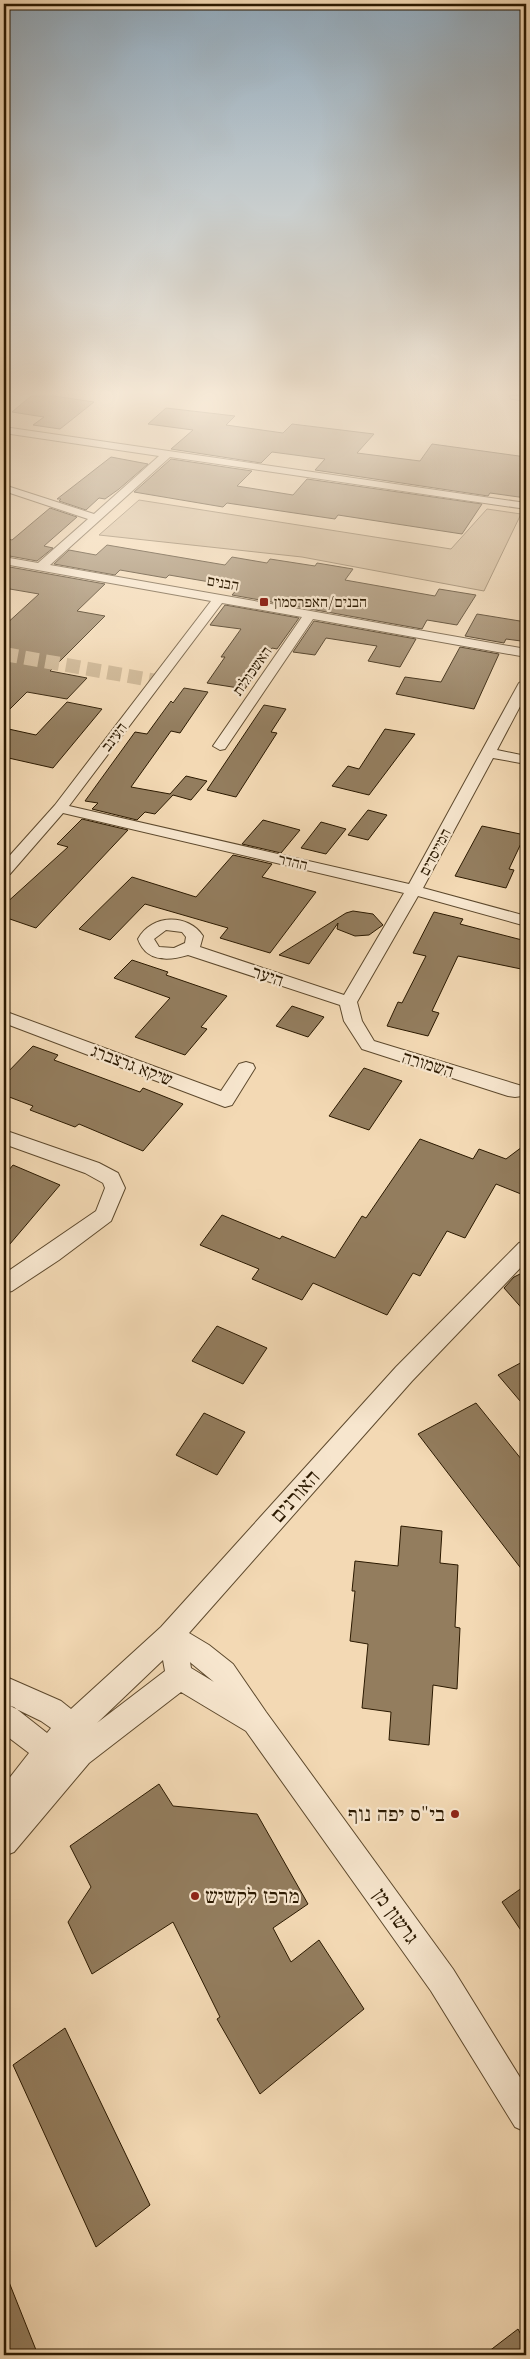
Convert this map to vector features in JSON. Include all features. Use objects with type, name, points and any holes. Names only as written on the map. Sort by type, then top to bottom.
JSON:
[{"type":"street","points":[[68,506],[99,515]]},
{"type":"street","points":[[41,567],[109,506]]},
{"type":"street","name":"הבנים","points":[[4,561],[526,653]]},
{"type":"street","name":"העינב","points":[[4,871],[60,808],[219,599]]},
{"type":"street","name":"האשכולית","points":[[220,746],[310,615]]},
{"type":"street","name":"המייסדים","points":[[348,1002],[414,890],[526,683]]},
{"type":"street","points":[[489,752],[526,760]]},
{"type":"street","name":"ההדר","points":[[60,808],[414,890],[526,921]]},
{"type":"street","name":"היער","points":[[188,949],[348,1002]]},
{"type":"street","name":"השמורה","points":[[348,1002],[353,1020],[368,1045],[515,1091]]},
{"type":"street","name":"שיקא גרצברג","points":[[4,1016],[224,1100],[246,1068]]},
{"type":"street","points":[[4,1137],[92,1168],[111,1178],[115,1188],[104,1216],[52,1254],[4,1285]]},
{"type":"street","name":"האורנים","points":[[67,1745],[170,1636],[404,1374],[526,1249]]},
{"type":"street","points":[[4,1808],[67,1745],[180,1676],[170,1636]]},
{"type":"street","name":"גרשון מן","points":[[170,1636],[200,1654],[224,1673],[256,1722],[442,1980],[526,2116]]},
{"type":"street","name":"גרשון מן","points":[[180,1676],[256,1722]]},
{"type":"street","points":[[4,1689],[51,1711],[67,1745]]},
{"type":"street","points":[[4,1717],[67,1745]]},
{"type":"street","points":[[4,1842],[67,1745]]},
{"type":"shaded area","points":[[132,506],[178,506],[451,549],[487,509],[521,514],[484,591],[302,557],[99,535]]},
{"type":"building","points":[[74,506],[90,506],[86,510]]},
{"type":"building","points":[[248,506],[481,506],[462,534],[338,515],[335,519]]},
{"type":"building","points":[[50,508],[77,517],[44,546],[53,548],[37,561],[4,555],[4,538],[12,540]]},
{"type":"building","points":[[107,545],[225,565],[232,557],[267,563],[270,559],[315,566],[317,563],[353,569],[345,580],[435,596],[439,589],[476,595],[457,625],[427,620],[422,629],[232,595],[239,587],[169,575],[166,578],[120,570],[115,575],[54,564],[69,550],[96,555]]},
{"type":"building","points":[[4,566],[105,584],[77,611],[105,616],[50,671],[87,678],[67,699],[27,692],[4,715],[4,626],[39,594],[4,588]]},
{"type":"building","points":[[225,605],[299,618],[277,649],[272,648],[245,689],[207,683],[225,657],[221,657],[241,629],[210,625]]},
{"type":"building","points":[[477,614],[526,622],[526,631],[521,641],[506,639],[504,643],[465,636]]},
{"type":"building","points":[[314,621],[416,639],[400,667],[368,661],[377,646],[326,638],[315,655],[293,652]]},
{"type":"building","points":[[460,647],[499,654],[474,709],[396,694],[405,677],[441,682]]},
{"type":"building","points":[[184,688],[208,692],[180,733],[171,731],[131,787],[170,794],[186,776],[207,781],[191,800],[173,795],[155,814],[145,812],[137,820],[92,809],[98,803],[85,801],[135,732],[147,734],[171,701],[173,703]]},
{"type":"building","points":[[67,702],[102,709],[53,768],[4,757],[4,728],[36,735]]},
{"type":"building","points":[[264,705],[286,709],[271,732],[277,733],[236,797],[207,790]]},
{"type":"building","points":[[385,729],[415,734],[369,795],[332,786],[348,766],[359,769]]},
{"type":"building","points":[[368,810],[387,815],[368,840],[348,835]]},
{"type":"building","points":[[82,819],[128,830],[36,928],[4,917],[4,905],[68,847],[57,844]]},
{"type":"building","points":[[263,820],[300,830],[281,853],[242,844]]},
{"type":"building","points":[[321,822],[346,829],[326,854],[301,848]]},
{"type":"building","points":[[482,826],[525,835],[509,869],[514,870],[506,888],[455,876]]},
{"type":"building","points":[[233,855],[272,864],[262,877],[316,892],[270,953],[220,938],[228,928],[145,904],[110,940],[79,929],[132,877],[196,897]]},
{"type":"building","points":[[353,911],[373,914],[383,925],[369,935],[355,936],[337,929],[338,923],[309,964],[279,955],[346,913]]},
{"type":"building","points":[[434,912],[463,919],[460,924],[526,941],[526,970],[458,956],[432,1011],[439,1013],[428,1036],[387,1026],[398,1002],[402,1003],[426,956],[413,953]]},
{"type":"building","points":[[132,960],[168,972],[166,975],[227,996],[201,1027],[207,1029],[185,1055],[135,1037],[170,998],[114,978]]},
{"type":"building","points":[[292,1006],[324,1017],[308,1037],[276,1026]]},
{"type":"building","points":[[33,1046],[58,1055],[54,1060],[140,1092],[143,1088],[183,1104],[143,1151],[79,1124],[75,1127],[30,1110],[33,1106],[4,1095],[4,1076]]},
{"type":"building","points":[[364,1068],[402,1081],[369,1130],[329,1116]]},
{"type":"building","points":[[420,1139],[473,1159],[479,1149],[506,1159],[526,1144],[526,1196],[496,1184],[465,1238],[447,1231],[420,1276],[413,1273],[387,1315],[313,1283],[302,1300],[252,1279],[259,1269],[200,1245],[222,1215],[280,1239],[282,1236],[335,1258],[362,1216],[366,1218]]},
{"type":"building","points":[[13,1165],[60,1185],[4,1251],[4,1176]]},
{"type":"building","points":[[526,1271],[526,1313],[504,1288],[514,1277]]},
{"type":"building","points":[[217,1326],[267,1348],[243,1384],[192,1361]]},
{"type":"building","points":[[526,1360],[526,1408],[498,1375]]},
{"type":"building","points":[[476,1403],[526,1465],[526,1575],[418,1434]]},
{"type":"building","points":[[204,1413],[245,1432],[217,1475],[176,1455]]},
{"type":"building","points":[[401,1526],[442,1531],[440,1563],[458,1565],[455,1627],[460,1628],[457,1689],[433,1685],[429,1745],[389,1740],[391,1712],[362,1708],[368,1644],[350,1641],[355,1591],[352,1591],[355,1561],[398,1566]]},
{"type":"building","name":"מרכז לקשיש","points":[[159,1784],[173,1806],[257,1814],[308,1904],[273,1928],[291,1962],[319,1940],[364,2009],[260,2094],[217,2019],[220,2017],[173,1922],[92,1974],[68,1922],[91,1887],[70,1846]]},
{"type":"building","points":[[526,1885],[526,1938],[502,1902]]},
{"type":"building","points":[[65,2028],[150,2205],[96,2247],[13,2065]]},
{"type":"building","points":[[5,2272],[38,2355],[4,2355]]},
{"type":"building","points":[[518,2329],[526,2344],[526,2355],[484,2355]]},
{"type":"tunnel","points":[[4,654],[157,681]]},
{"type":"place","name":"הבנים/האפרסמון","points":[[264,602]]},
{"type":"place","name":"בי\"ס יפה נוף","points":[[455,1814]]},
{"type":"place","name":"מרכז לקשיש","points":[[195,1896]]}]
